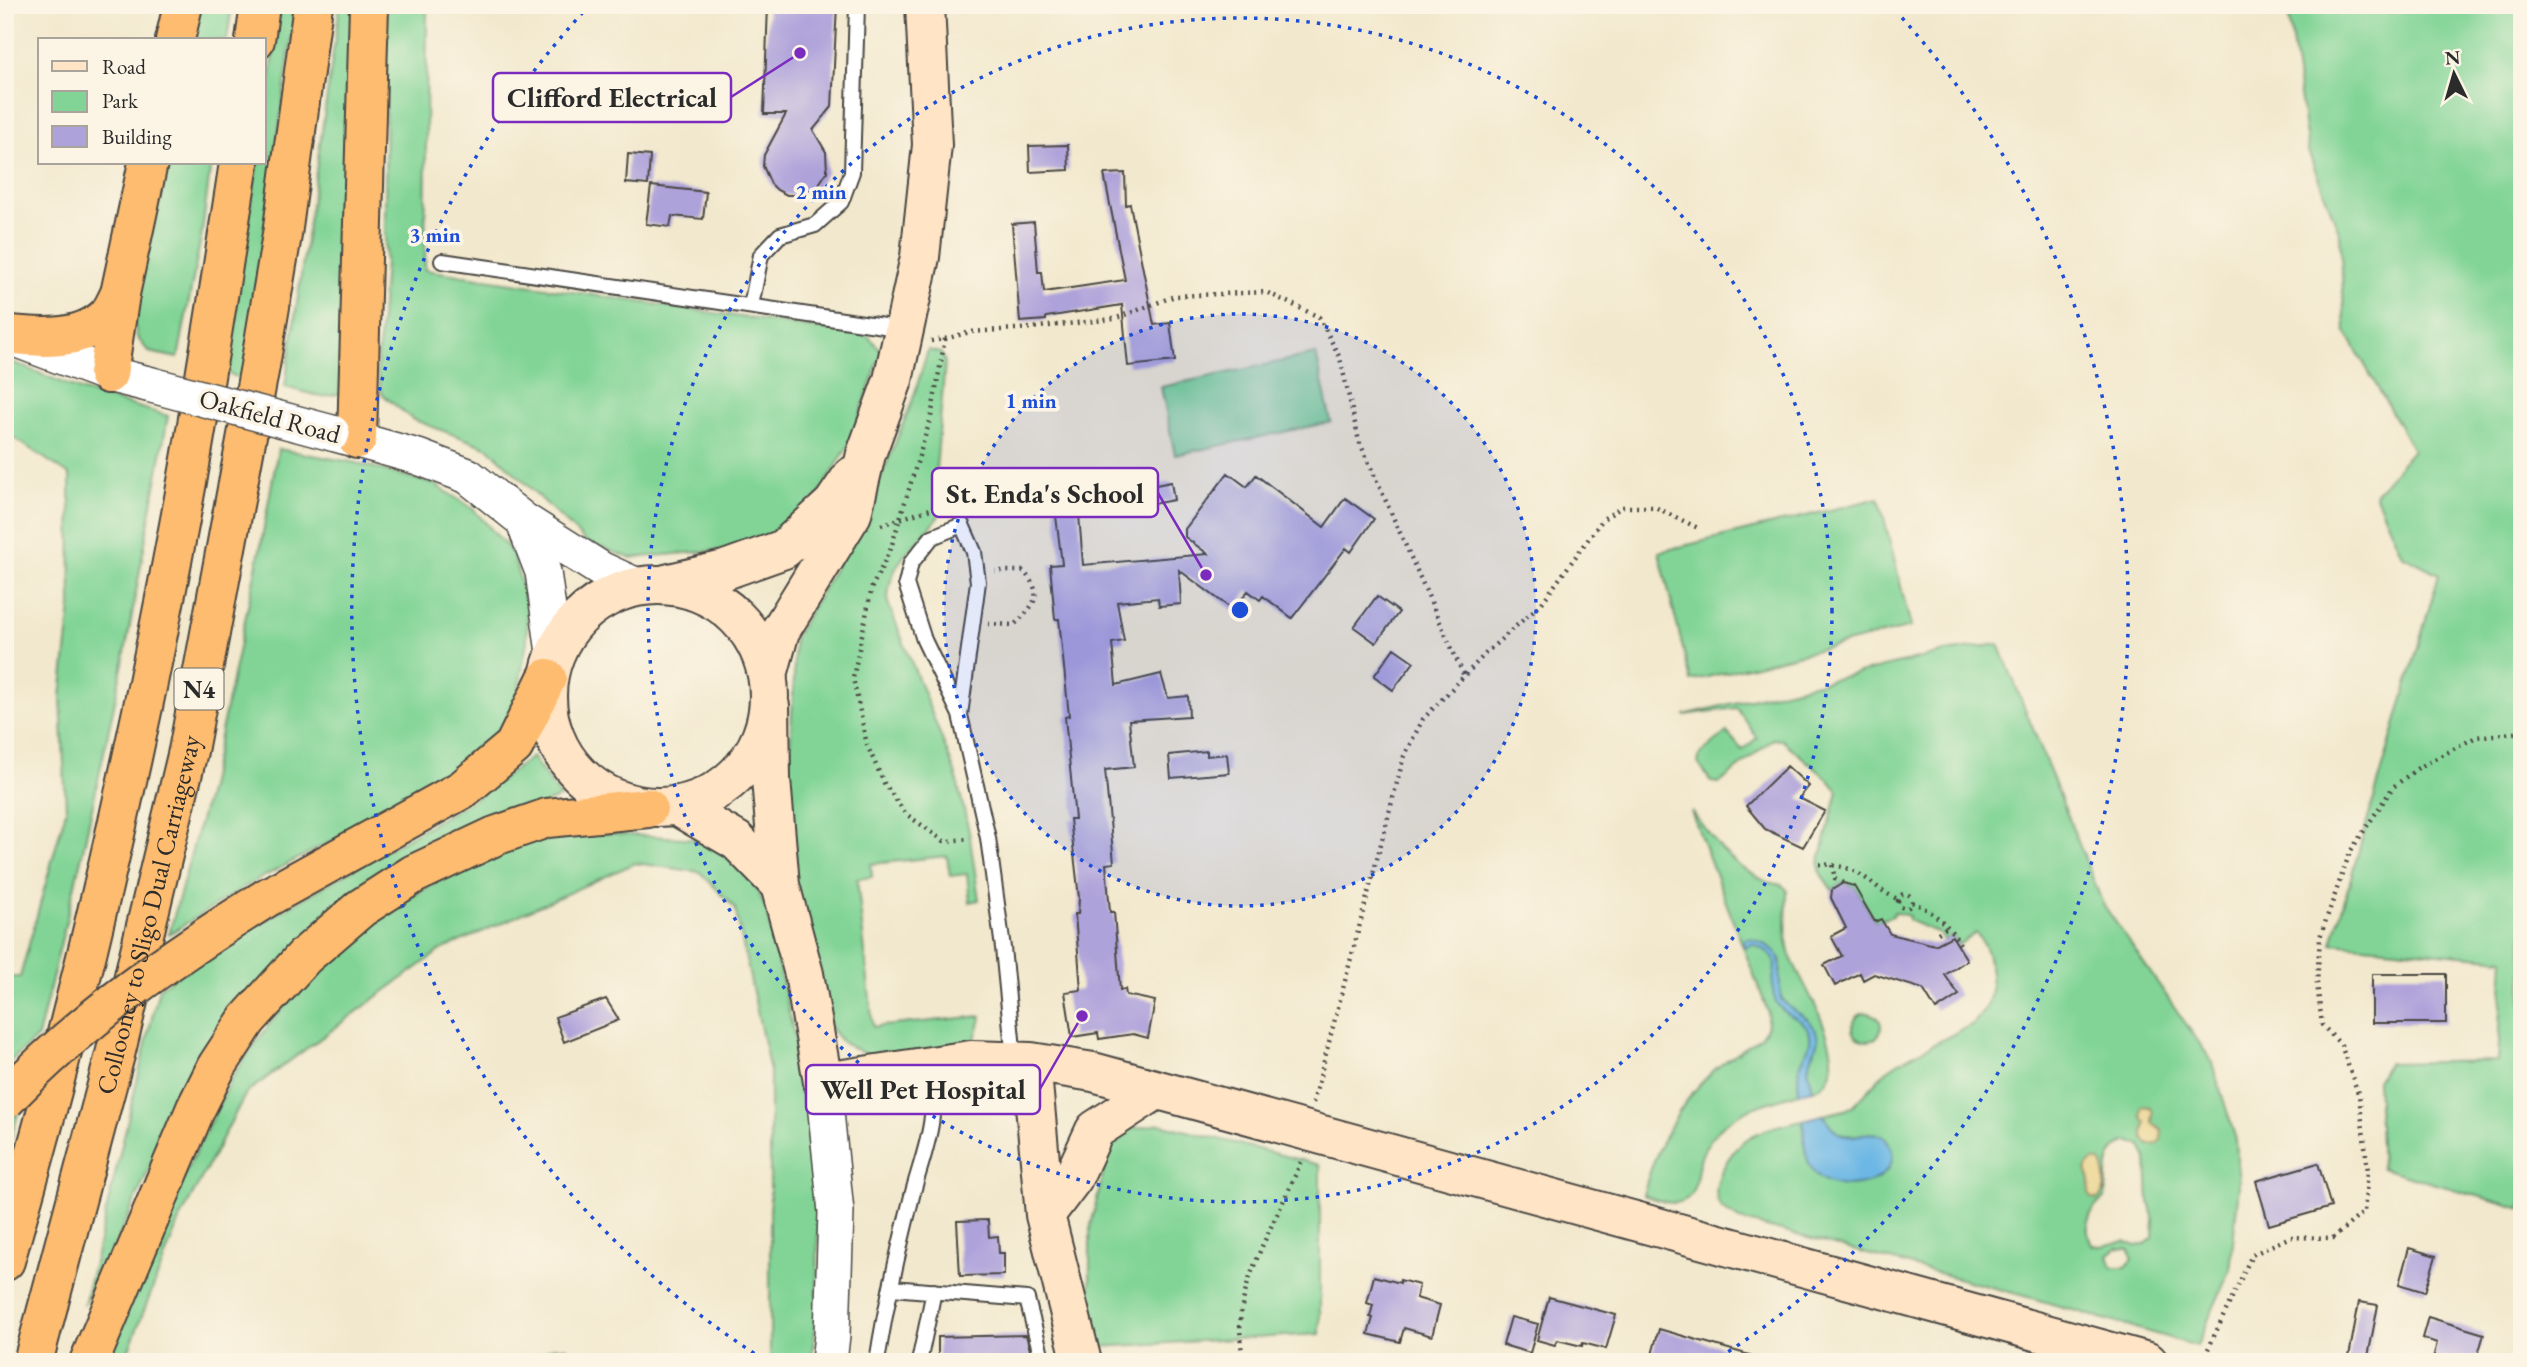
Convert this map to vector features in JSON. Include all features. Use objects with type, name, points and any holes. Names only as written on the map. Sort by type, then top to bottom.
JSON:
[{"type":"highway","points":[[175,38],[183,5]]},
{"type":"highway","points":[[255,38],[260,5]]},
{"type":"highway","name":"Collooney to Sligo Dual Carriageway","points":[[33,1362],[115,1055],[188,751],[262,353],[313,5]]},
{"type":"highway","points":[[345,436],[369,5]]},
{"type":"highway","points":[[107,374],[120,294],[148,164]]},
{"type":"highway","name":"Collooney to Sligo Dual Carriageway","points":[[5,1261],[85,961],[135,743],[179,525],[209,357],[239,164]]},
{"type":"highway","points":[[5,335],[41,338],[81,332],[106,317],[120,294]]},
{"type":"highway","points":[[5,1100],[96,1015],[185,948],[268,897],[463,789],[514,746],[551,666]]},
{"type":"highway","points":[[89,1362],[196,1108],[217,1066],[247,1020],[305,956],[360,908],[403,881],[495,836],[547,818],[662,807]]},
{"type":"main road","points":[[662,807],[704,798],[728,783],[749,761],[763,735],[780,631],[852,514],[866,454],[894,380],[920,257],[932,145],[925,5]]},
{"type":"main road","points":[[780,885],[737,841],[662,807],[618,801],[592,786],[570,765],[554,738],[547,709],[551,666],[567,630],[585,611],[609,595],[725,570],[784,549],[833,504],[866,454]]},
{"type":"main road","points":[[651,585],[694,590],[720,603],[742,622],[759,647],[769,690],[771,779],[780,885],[804,974],[823,1082],[971,1060],[1022,1061],[1093,1072],[2148,1362]]},
{"type":"main road","points":[[1022,1061],[1045,1215],[1082,1362]]},
{"type":"main road","points":[[1045,1215],[1073,1178],[1095,1130],[1156,1090]]},
{"type":"street","name":"Oakfield Road","points":[[5,335],[107,374],[345,436],[418,457],[468,476],[523,520],[602,570],[651,585]]},
{"type":"street","points":[[523,520],[543,572],[551,666]]},
{"type":"street","points":[[823,1082],[836,1212],[829,1362]]},
{"type":"lane","points":[[751,306],[761,255],[780,235],[815,225],[841,202],[852,172],[858,5]]},
{"type":"lane","points":[[442,261],[905,329]]},
{"type":"lane","points":[[960,715],[978,582],[974,552],[962,525],[932,537],[911,563],[906,584],[924,640],[960,715],[988,838],[1022,1061]]},
{"type":"lane","points":[[877,1362],[910,1204],[933,1121],[932,1082],[928,1068]]},
{"type":"lane","points":[[892,1288],[1027,1299],[1043,1362]]},
{"type":"lane","points":[[919,1362],[934,1291]]},
{"type":"path","points":[[945,339],[970,332],[1114,319],[1175,296],[1266,292],[1319,317],[1340,358],[1359,442],[1464,676]]},
{"type":"path","points":[[1243,1362],[1240,1341],[1241,1312],[1253,1271],[1301,1160],[1404,756],[1423,719],[1464,676],[1541,604],[1603,519],[1622,507],[1656,507],[1700,529]]},
{"type":"path","points":[[972,623],[1014,625],[1036,597],[1035,583],[1023,571],[976,571]]},
{"type":"path","points":[[2203,1362],[2252,1255],[2290,1237],[2333,1238],[2364,1212],[2368,1171],[2359,1096],[2341,1045],[2322,1024],[2317,983],[2320,937],[2350,852],[2393,787],[2418,768],[2476,737],[2522,732]]},
{"type":"path","points":[[1819,864],[1857,872],[1882,892],[1898,899]]},
{"type":"path","points":[[1832,865],[1835,879],[1843,883]]},
{"type":"path","points":[[1912,902],[1902,910],[1898,899],[1907,891],[1912,902],[1936,914],[1949,926],[1961,944]]},
{"type":"path","points":[[1938,933],[1949,926]]},
{"type":"green space","points":[[197,5],[232,5],[227,38],[190,38]]},
{"type":"green space","points":[[281,5],[296,5],[244,379],[225,373],[257,164],[266,164],[266,106]]},
{"type":"green space","points":[[340,5],[357,5],[340,394],[322,397],[285,387]]},
{"type":"green space","points":[[386,5],[427,5],[425,270],[868,336],[882,351],[850,443],[812,506],[775,534],[721,550],[630,558],[586,542],[489,448],[412,419],[382,394],[377,371],[385,264]]},
{"type":"green space","points":[[2287,5],[2522,5],[2522,1209],[2381,1168],[2377,1080],[2388,1063],[2498,1061],[2504,959],[2332,943],[2439,574],[2402,555],[2375,494],[2413,450],[2345,330],[2340,234],[2308,151]]},
{"type":"green space","points":[[164,164],[211,164],[202,232],[178,358],[149,352],[137,337],[132,310]]},
{"type":"green space","points":[[928,350],[941,353],[945,362],[935,481],[948,490],[944,507],[936,520],[896,568],[890,584],[888,603],[955,772],[969,831],[979,900],[970,902],[967,874],[950,876],[947,856],[871,864],[872,877],[857,879],[873,1027],[982,1016],[973,1045],[872,1057],[843,1043],[831,1029],[784,847],[794,639],[867,512],[912,402]]},
{"type":"green space","points":[[1316,354],[1331,422],[1175,455],[1161,387]]},
{"type":"green space","points":[[5,359],[80,390],[168,416],[124,658],[82,855],[38,1037],[5,1066],[5,977],[20,977],[66,810],[61,697],[71,607],[70,475],[5,432]]},
{"type":"green space","points":[[278,449],[357,463],[434,484],[473,509],[512,552],[527,604],[527,642],[513,719],[480,759],[253,882],[169,934],[208,792],[260,550]]},
{"type":"green space","points":[[1879,498],[1911,627],[1691,681],[1659,552]]},
{"type":"green space","points":[[1999,644],[2103,904],[2211,1060],[2236,1140],[2239,1186],[2230,1270],[2197,1346],[2028,1297],[1740,1220],[1724,1210],[1717,1201],[1716,1191],[1722,1171],[1740,1144],[1767,1129],[1803,1120],[1807,1156],[1816,1175],[1854,1185],[1880,1178],[1878,1134],[1842,1135],[1823,1115],[1854,1105],[1886,1071],[1899,1062],[1973,1024],[1989,1000],[1991,972],[1984,946],[1976,933],[1958,945],[1952,936],[1944,940],[1938,933],[1908,920],[1909,916],[1894,912],[1893,916],[1875,922],[1854,886],[1843,883],[1832,890],[1821,874],[1819,864],[1838,791],[1782,740],[1773,739],[1720,783],[1711,782],[1698,763],[1700,754],[1727,732],[1742,750],[1757,738],[1737,708],[1684,715],[1946,652]],"holes":[[[2127,1141],[2141,1145],[2147,1160],[2149,1202],[2154,1220],[2153,1238],[2144,1245],[2136,1246],[2125,1241],[2092,1245],[2088,1232],[2091,1213],[2105,1198],[2110,1158],[2113,1152]],[[2117,1248],[2128,1249],[2133,1259],[2126,1267],[2112,1267],[2108,1256]]]},
{"type":"green space","points":[[532,757],[560,797],[382,875],[168,1126],[118,1239],[84,1305],[159,988],[213,951],[476,798]]},
{"type":"green space","points":[[1691,811],[1722,850],[1742,868],[1767,882],[1782,885],[1787,890],[1788,948],[1824,1027],[1831,1047],[1832,1066],[1827,1081],[1813,1090],[1808,1075],[1808,1062],[1815,1051],[1809,1020],[1783,1001],[1779,989],[1780,958],[1750,938],[1748,945],[1753,944],[1770,952],[1777,966],[1774,994],[1809,1031],[1809,1048],[1799,1093],[1752,1108],[1721,1127],[1702,1154],[1696,1182],[1689,1197],[1670,1203],[1643,1195],[1669,1129],[1688,1099],[1712,1072],[1766,1030],[1768,1012]]},
{"type":"green space","points":[[597,833],[717,840],[747,865],[766,910],[802,1070],[818,1202],[817,1314],[811,1362],[770,1362],[770,1071],[735,908],[700,872],[635,863],[441,950],[246,1093],[179,1221],[124,1362],[106,1362],[162,1220],[234,1074],[274,1018],[331,958],[381,916],[438,881],[512,844],[547,836]]},
{"type":"green space","points":[[1867,1013],[1877,1017],[1881,1027],[1877,1037],[1867,1041],[1857,1037],[1853,1027],[1857,1017]]},
{"type":"green space","points":[[19,1111],[5,1159],[5,1124]]},
{"type":"green space","points":[[1160,1124],[1320,1165],[1320,1334],[1099,1347],[1090,1342],[1090,1229],[1109,1148],[1132,1129]]},
{"type":"green space","points":[[553,1347],[566,1347],[585,1362],[524,1362]]},
{"type":"sand","points":[[2142,1106],[2150,1107],[2153,1112],[2152,1122],[2162,1130],[2158,1144],[2149,1145],[2144,1139]]},
{"type":"sand","points":[[2100,1161],[2105,1176],[2105,1187],[2097,1200],[2089,1194],[2090,1180],[2086,1170],[2087,1165]]},
{"type":"water","points":[[1750,938],[1764,944],[1778,955],[1781,999],[1809,1020],[1816,1031],[1818,1040],[1808,1068],[1813,1090],[1799,1093],[1798,1086],[1799,1069],[1810,1043],[1808,1029],[1776,1002],[1773,992],[1775,962],[1765,950],[1752,944],[1745,948],[1745,939]]},
{"type":"water","points":[[1823,1115],[1840,1134],[1853,1136],[1867,1133],[1885,1137],[1892,1152],[1891,1165],[1883,1175],[1870,1182],[1840,1185],[1826,1181],[1815,1173],[1806,1155],[1803,1120]]},
{"type":"building","points":[[768,5],[837,5],[832,107],[813,130],[826,152],[827,172],[817,187],[799,195],[787,195],[777,190],[771,184],[763,166],[764,155],[786,114],[764,114]]},
{"type":"building","points":[[1068,145],[1069,170],[1030,172],[1029,146]]},
{"type":"building","points":[[628,154],[650,156],[648,185],[626,183]]},
{"type":"building","points":[[1125,173],[1126,205],[1130,204],[1154,325],[1170,323],[1175,361],[1128,366],[1122,305],[1046,317],[1046,320],[1020,322],[1012,224],[1034,222],[1038,272],[1042,272],[1044,292],[1125,280],[1104,174]]},
{"type":"building","points":[[651,186],[706,192],[703,219],[672,216],[670,227],[646,224]]},
{"type":"building","points":[[1228,473],[1247,487],[1256,475],[1324,527],[1345,498],[1374,519],[1351,552],[1346,548],[1292,618],[1263,596],[1260,600],[1248,591],[1233,610],[1179,570],[1181,604],[1159,606],[1158,598],[1117,602],[1124,641],[1112,643],[1116,685],[1161,674],[1168,698],[1188,696],[1189,716],[1129,720],[1134,767],[1105,770],[1114,863],[1106,864],[1110,912],[1114,912],[1120,990],[1125,989],[1126,995],[1155,1001],[1148,1038],[1133,1034],[1099,1039],[1098,1033],[1072,1037],[1065,992],[1081,990],[1075,914],[1078,914],[1079,898],[1070,819],[1075,819],[1065,717],[1069,716],[1059,619],[1055,619],[1050,565],[1062,564],[1055,508],[1078,502],[1083,565],[1208,554],[1185,537],[1185,529]]},
{"type":"building","points":[[1171,482],[1174,500],[1114,511],[1111,494]]},
{"type":"building","points":[[1377,596],[1399,612],[1376,643],[1354,627]]},
{"type":"building","points":[[1394,648],[1414,662],[1393,690],[1374,676]]},
{"type":"building","points":[[1207,751],[1207,756],[1227,754],[1229,773],[1171,778],[1169,755]]},
{"type":"building","points":[[1787,766],[1809,786],[1799,798],[1825,811],[1803,847],[1765,829],[1746,806]]},
{"type":"building","points":[[1843,883],[1854,886],[1875,922],[1881,919],[1890,934],[1935,945],[1952,936],[1967,960],[1945,975],[1959,995],[1936,1010],[1923,989],[1874,974],[1863,980],[1860,973],[1835,986],[1824,965],[1842,956],[1831,936],[1846,928],[1831,898],[1832,890]]},
{"type":"building","points":[[2372,974],[2446,974],[2446,1023],[2372,1023]]},
{"type":"building","points":[[606,999],[619,1020],[564,1042],[555,1017]]},
{"type":"building","points":[[2318,1163],[2331,1207],[2269,1225],[2256,1181]]},
{"type":"building","points":[[988,1220],[989,1237],[998,1236],[999,1253],[1004,1253],[1004,1275],[960,1276],[957,1221]]},
{"type":"building","points":[[2409,1248],[2436,1256],[2425,1292],[2399,1284]]},
{"type":"building","points":[[1374,1276],[1419,1285],[1416,1298],[1440,1305],[1432,1336],[1404,1328],[1400,1342],[1368,1334],[1373,1318],[1370,1317],[1373,1305],[1367,1303]]},
{"type":"building","points":[[1549,1297],[1616,1315],[1606,1349],[1583,1343],[1582,1346],[1557,1340],[1555,1345],[1537,1340]]},
{"type":"building","points":[[2359,1302],[2378,1305],[2367,1362],[2348,1362]]},
{"type":"building","points":[[1511,1317],[1538,1324],[1530,1353],[1503,1345]]},
{"type":"building","points":[[2428,1317],[2484,1334],[2476,1362],[2432,1362],[2437,1343],[2422,1338]]},
{"type":"building","points":[[1659,1329],[1753,1356],[1753,1362],[1650,1362]]},
{"type":"building","points":[[1026,1335],[1033,1362],[938,1362],[938,1337]]},
{"type":"place","name":"Clifford Electrical","points":[[800,53]]},
{"type":"place","name":"St. Enda's School","points":[[1206,575]]},
{"type":"place","name":"Well Pet Hospital","points":[[1082,1016]]}]
